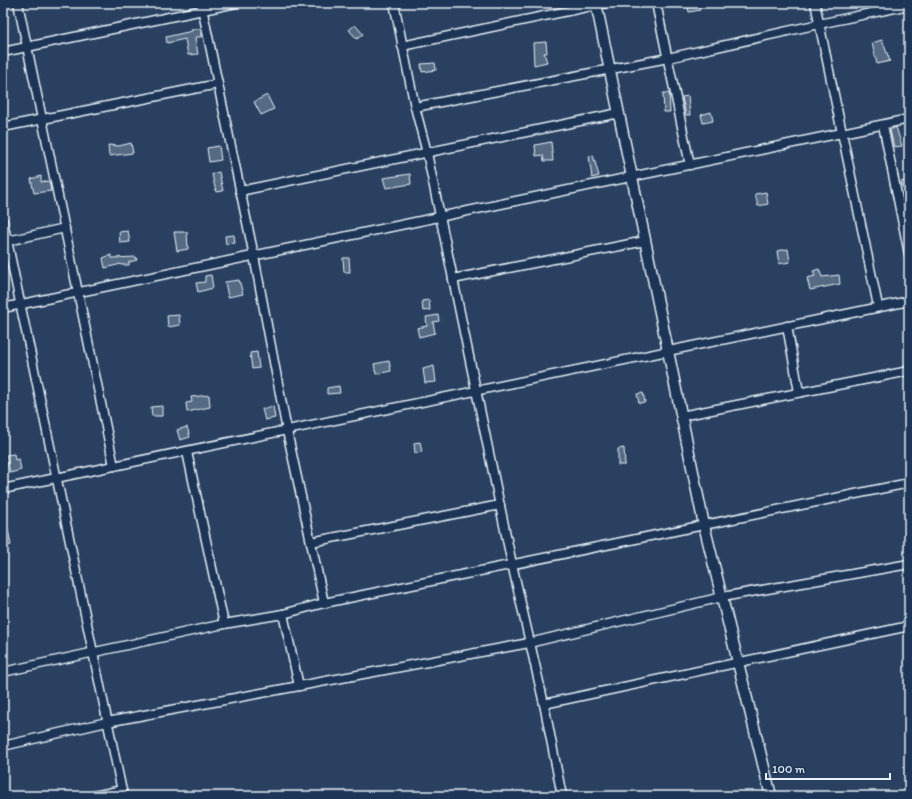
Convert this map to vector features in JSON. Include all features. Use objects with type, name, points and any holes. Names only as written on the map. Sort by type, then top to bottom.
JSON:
[{"type":"street","points":[[18,3],[26,48],[79,293],[114,466]]},
{"type":"street","points":[[3,52],[202,7],[236,3]]},
{"type":"street","points":[[394,3],[415,107],[427,153],[512,564],[544,704],[562,796]]},
{"type":"street","points":[[656,3],[690,165]]},
{"type":"street","points":[[814,3],[843,134],[878,306]]},
{"type":"street","points":[[402,46],[599,4],[609,69],[618,114],[704,525],[739,662],[770,796]]},
{"type":"street","points":[[415,107],[668,58],[909,5]]},
{"type":"street","points":[[202,7],[254,256],[287,431],[324,603]]},
{"type":"street","points":[[3,127],[218,84]]},
{"type":"street","points":[[240,191],[618,114]]},
{"type":"street","points":[[3,308],[909,120]]},
{"type":"street","points":[[883,125],[909,254]]},
{"type":"street","points":[[3,220],[5,241],[20,304],[92,653],[123,793],[94,796]]},
{"type":"street","points":[[5,241],[65,228]]},
{"type":"street","points":[[453,279],[645,240]]},
{"type":"street","points":[[3,489],[187,452],[878,306],[909,301]]},
{"type":"street","points":[[787,326],[799,392]]},
{"type":"street","points":[[682,416],[909,371]]},
{"type":"street","points":[[187,452],[224,624]]},
{"type":"street","points":[[3,672],[224,624],[283,614],[324,603],[909,482]]},
{"type":"street","points":[[311,542],[500,505]]},
{"type":"street","points":[[3,746],[107,722],[529,643],[722,597],[909,564]]},
{"type":"street","points":[[283,614],[299,686]]},
{"type":"street","points":[[544,704],[909,626]]},
{"type":"building","points":[[687,3],[699,3],[700,10],[689,12]]},
{"type":"building","points":[[355,25],[363,34],[357,39],[349,30]]},
{"type":"building","points":[[192,29],[201,29],[201,37],[195,37],[198,54],[188,55],[185,39],[167,43],[166,37],[192,31]]},
{"type":"building","points":[[882,40],[890,61],[877,64],[872,43]]},
{"type":"building","points":[[546,42],[547,53],[544,53],[547,62],[534,65],[533,43]]},
{"type":"building","points":[[435,63],[436,70],[422,72],[421,64]]},
{"type":"building","points":[[663,93],[669,93],[670,112],[664,112]]},
{"type":"building","points":[[267,95],[274,109],[261,115],[254,102]]},
{"type":"building","points":[[688,96],[690,115],[686,115],[682,97]]},
{"type":"building","points":[[711,112],[713,121],[703,123],[701,115]]},
{"type":"building","points":[[896,127],[902,146],[894,147],[890,130]]},
{"type":"building","points":[[551,142],[553,161],[544,161],[543,155],[536,156],[535,145]]},
{"type":"building","points":[[131,143],[133,153],[109,156],[108,145],[119,146]]},
{"type":"building","points":[[219,146],[221,160],[209,162],[207,148]]},
{"type":"building","points":[[593,155],[599,176],[592,178],[589,156]]},
{"type":"building","points":[[219,172],[223,191],[216,192],[212,174]]},
{"type":"building","points":[[410,174],[411,184],[386,188],[383,178]]},
{"type":"building","points":[[41,176],[41,182],[49,181],[51,191],[34,193],[31,179]]},
{"type":"building","points":[[909,180],[909,188],[903,189],[901,182]]},
{"type":"building","points":[[766,192],[768,204],[758,206],[755,194]]},
{"type":"building","points":[[128,231],[130,242],[120,243],[119,232]]},
{"type":"building","points":[[174,232],[187,232],[188,249],[177,251]]},
{"type":"building","points":[[234,235],[235,243],[226,244],[225,236]]},
{"type":"building","points":[[788,249],[790,262],[779,264],[777,251]]},
{"type":"building","points":[[111,255],[112,258],[136,257],[137,260],[129,262],[129,265],[121,264],[105,268],[103,258]]},
{"type":"building","points":[[343,258],[349,258],[350,272],[344,272]]},
{"type":"building","points":[[819,269],[822,277],[839,275],[840,284],[810,290],[807,278],[815,276],[813,271]]},
{"type":"building","points":[[211,275],[213,288],[198,292],[196,283],[205,282],[205,276]]},
{"type":"building","points":[[239,280],[243,294],[228,297],[225,282]]},
{"type":"building","points":[[429,300],[430,310],[423,311],[422,301]]},
{"type":"building","points":[[179,315],[180,325],[168,327],[167,316]]},
{"type":"building","points":[[438,315],[439,321],[433,322],[435,333],[419,337],[417,328],[427,326],[426,317]]},
{"type":"building","points":[[257,352],[259,368],[252,369],[250,353]]},
{"type":"building","points":[[389,361],[391,371],[376,374],[374,364]]},
{"type":"building","points":[[434,366],[436,382],[425,383],[423,369]]},
{"type":"building","points":[[339,386],[340,393],[327,394],[327,388]]},
{"type":"building","points":[[643,393],[645,402],[639,403],[637,394]]},
{"type":"building","points":[[209,395],[210,407],[187,412],[186,403],[192,402],[191,397]]},
{"type":"building","points":[[162,406],[162,416],[152,416],[151,407]]},
{"type":"building","points":[[273,406],[275,418],[265,420],[262,409]]},
{"type":"building","points":[[187,427],[190,437],[180,440],[177,430]]},
{"type":"building","points":[[420,442],[422,452],[415,453],[414,443]]},
{"type":"building","points":[[624,448],[625,465],[618,465],[618,449]]},
{"type":"building","points":[[14,454],[15,460],[19,459],[21,470],[10,473],[6,455]]},
{"type":"building","points":[[6,519],[11,545],[3,547],[3,520]]}]
